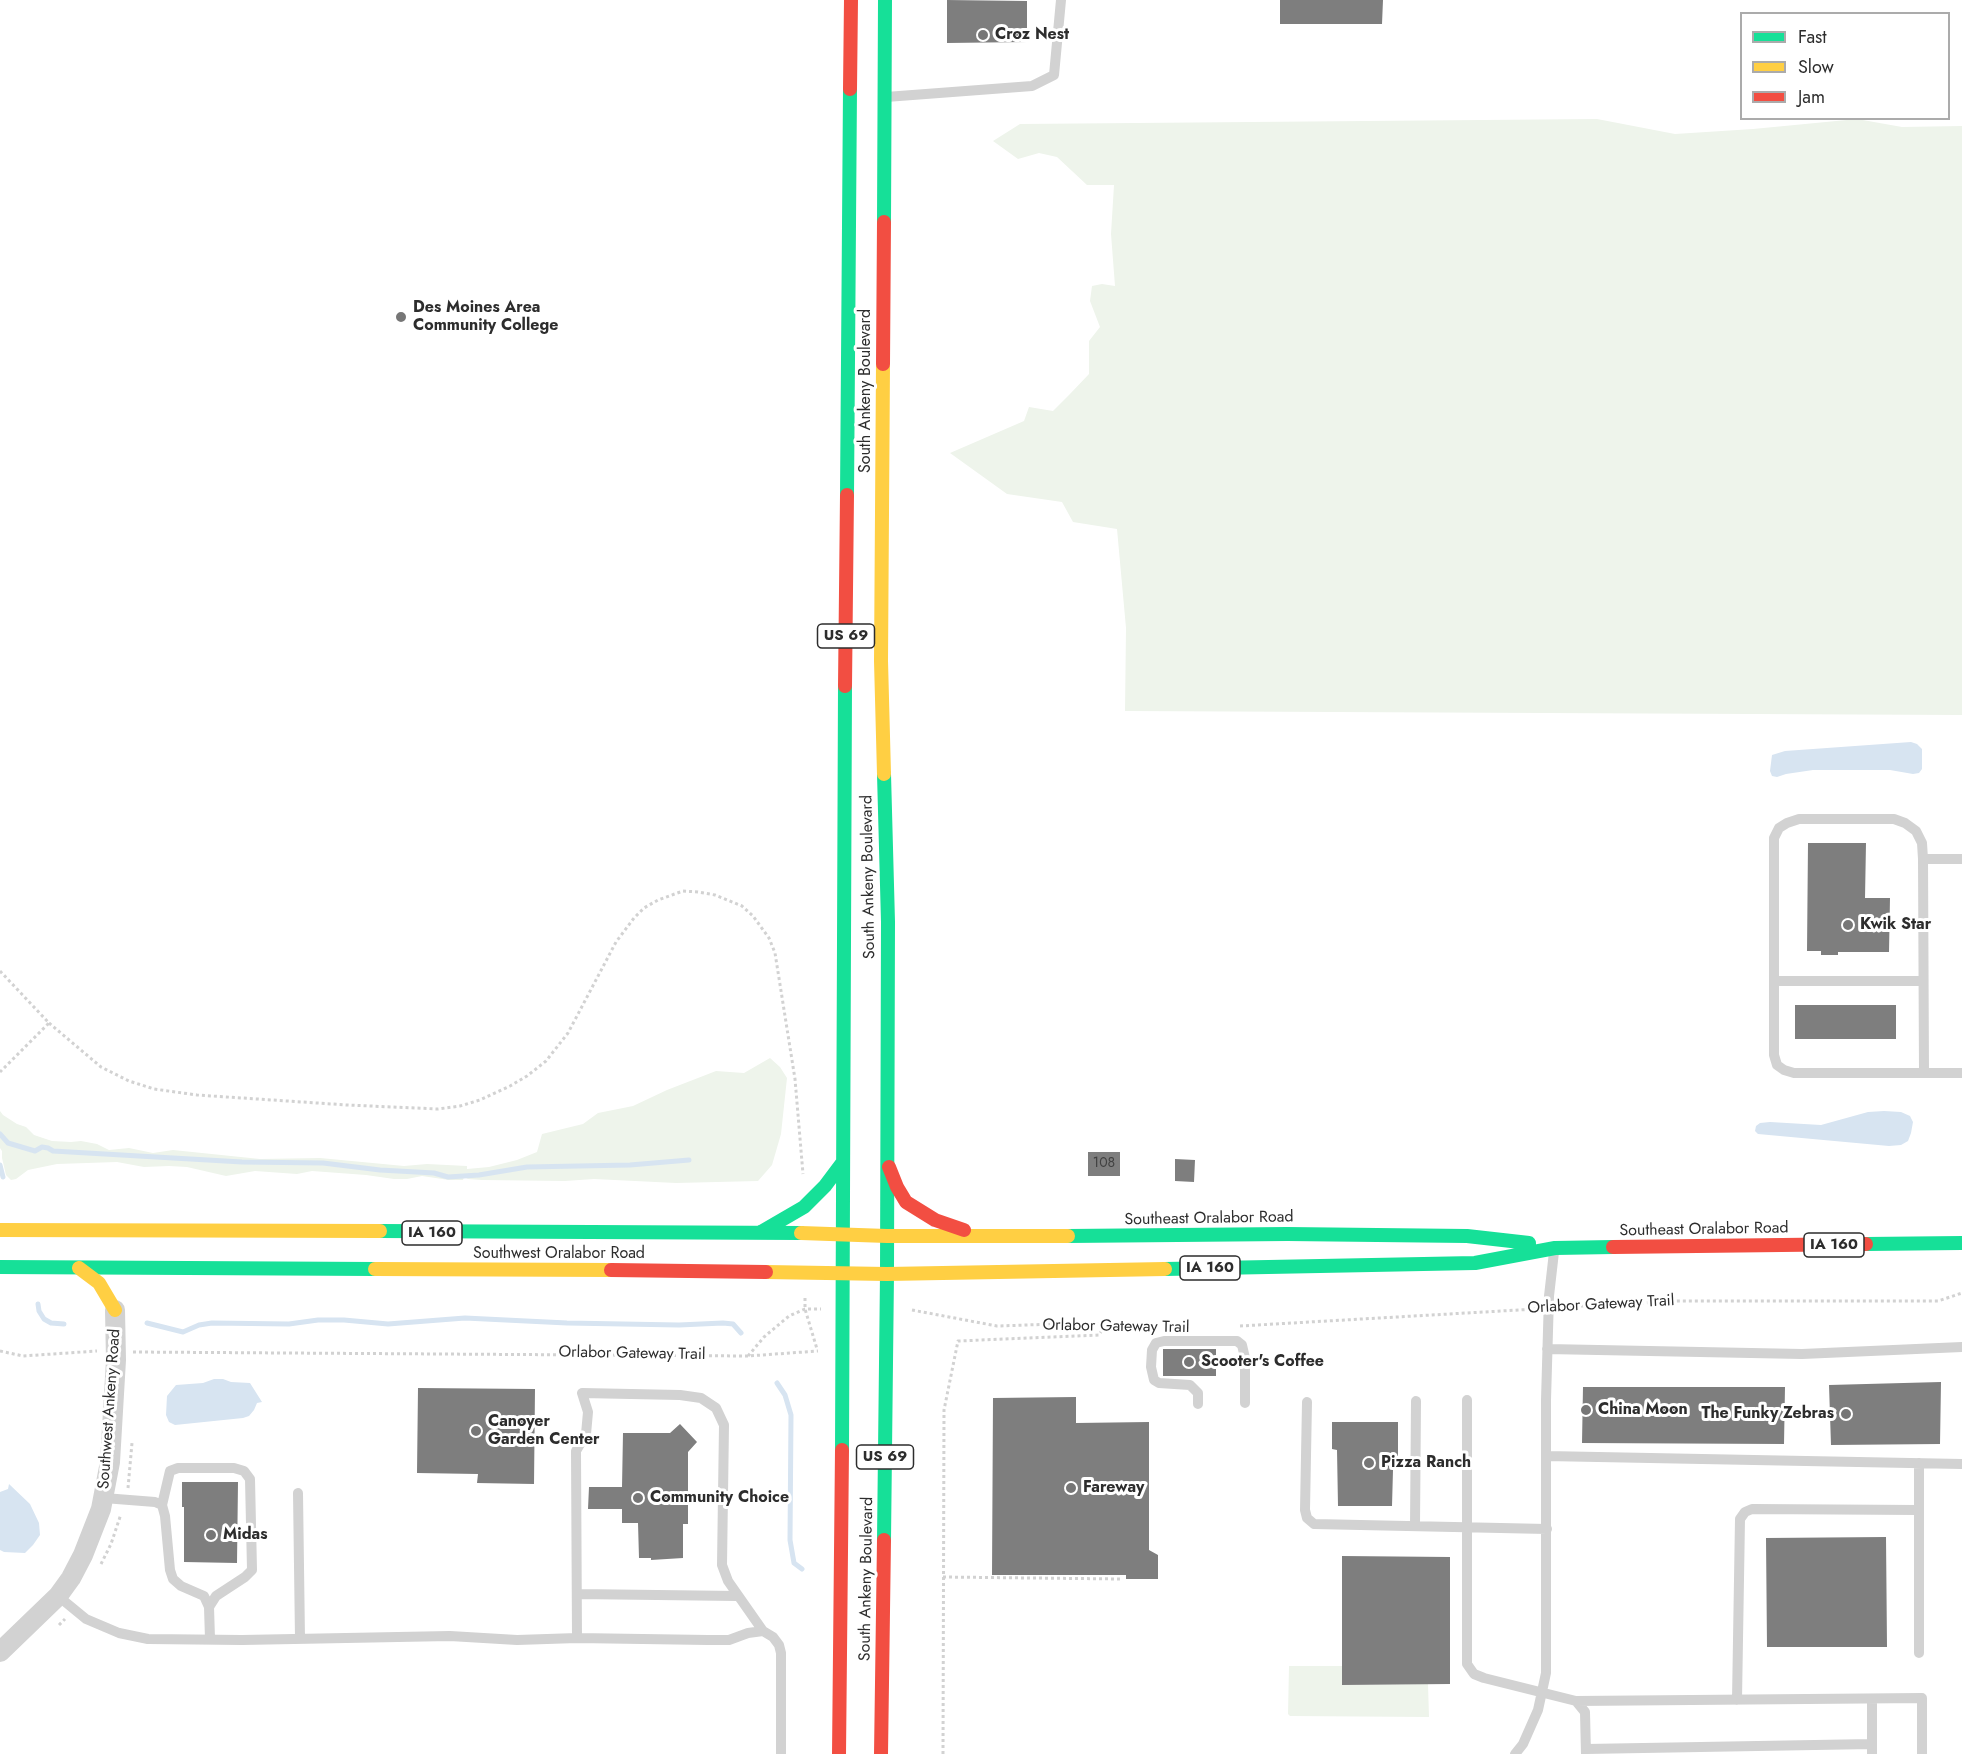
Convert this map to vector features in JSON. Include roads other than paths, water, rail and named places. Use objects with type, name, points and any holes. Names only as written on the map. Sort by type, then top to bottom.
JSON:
[{"type":"main road","name":"South Ankeny Boulevard","points":[[851,0],[867,165],[888,922],[887,1274],[881,1754]]},
{"type":"main road","name":"South Ankeny Boulevard","points":[[839,1754],[844,1309],[843,1162],[867,165],[885,97],[885,0]]},
{"type":"main road","points":[[887,1161],[897,1187],[906,1202],[935,1220],[980,1236]]},
{"type":"main road","points":[[760,1233],[804,1207],[825,1186],[843,1162]]},
{"type":"main road","name":"Southwest Oralabor Road","points":[[0,1230],[864,1235]]},
{"type":"main road","name":"Southeast Oralabor Road","points":[[864,1235],[1467,1236],[1555,1248],[1962,1243]]},
{"type":"main road","name":"Southeast Oralabor Road","points":[[865,1273],[1475,1263],[1555,1248]]},
{"type":"main road","name":"Southwest Oralabor Road","points":[[0,1267],[865,1273]]},
{"type":"main road","points":[[80,1268],[99,1283],[117,1304]]},
{"type":"main road","points":[[132,1282],[147,1268]]},
{"type":"street","name":"Southwest Ankeny Road","points":[[0,1652],[58,1596],[71,1578],[102,1509],[110,1462],[117,1304]]},
{"type":"lane","points":[[885,97],[1032,86],[1054,75],[1061,0]]},
{"type":"lane","points":[[1924,1072],[1923,859],[1922,843],[1916,831],[1894,819],[1799,819],[1787,823],[1779,828],[1774,838],[1773,857],[1774,1055],[1777,1065],[1794,1073],[1962,1072]]},
{"type":"lane","points":[[1923,859],[1962,859]]},
{"type":"lane","points":[[1774,981],[1923,981]]},
{"type":"lane","points":[[1515,1754],[1523,1744],[1538,1710],[1546,1673],[1547,1349],[1555,1248]]},
{"type":"lane","points":[[1198,1404],[1198,1393],[1190,1385],[1160,1383],[1154,1380],[1151,1367],[1152,1350],[1156,1343],[1237,1341],[1242,1346],[1245,1358],[1245,1403]]},
{"type":"lane","points":[[1547,1349],[1802,1354],[1962,1347]]},
{"type":"lane","points":[[577,1638],[576,1451],[586,1434],[588,1412],[582,1393],[680,1395],[701,1398],[716,1408],[724,1425],[722,1565],[737,1596],[763,1631],[773,1637],[781,1653],[781,1754]]},
{"type":"lane","points":[[1467,1400],[1467,1664],[1474,1674],[1541,1694],[1576,1701],[1922,1698],[1922,1754]]},
{"type":"lane","points":[[1415,1526],[1416,1401]]},
{"type":"lane","points":[[1306,1402],[1305,1510],[1308,1518],[1314,1524],[1547,1529]]},
{"type":"lane","points":[[1546,1456],[1962,1464]]},
{"type":"lane","points":[[1919,1463],[1919,1653]]},
{"type":"lane","points":[[209,1607],[216,1596],[252,1570],[250,1479],[243,1471],[234,1468],[178,1468],[170,1471],[162,1505],[170,1570],[173,1580],[181,1587],[204,1596],[209,1607],[210,1639]]},
{"type":"lane","points":[[298,1493],[300,1639]]},
{"type":"lane","points":[[104,1498],[155,1502],[162,1505]]},
{"type":"lane","points":[[1737,1700],[1740,1519],[1744,1512],[1752,1509],[1919,1510]]},
{"type":"lane","points":[[577,1594],[737,1596]]},
{"type":"lane","points":[[58,1596],[86,1619],[119,1633],[148,1639],[450,1636],[517,1640],[577,1638],[729,1640],[748,1633],[763,1631]]},
{"type":"lane","points":[[1576,1701],[1585,1712],[1586,1752],[1872,1749],[1872,1699]]},
{"type":"water","points":[[1911,742],[1922,749],[1922,769],[1919,773],[1890,770],[1813,770],[1777,777],[1772,776],[1770,771],[1772,755],[1785,751]]},
{"type":"water","points":[[1868,1112],[1901,1112],[1910,1116],[1913,1122],[1908,1141],[1901,1145],[1889,1146],[1758,1134],[1755,1131],[1756,1126],[1760,1123],[1821,1125]]},
{"type":"water","points":[[214,1379],[250,1383],[262,1402],[257,1403],[249,1416],[243,1418],[175,1425],[169,1422],[166,1415],[167,1396],[176,1385],[203,1383]]},
{"type":"water","points":[[9,1484],[30,1504],[39,1523],[40,1535],[25,1553],[0,1550],[0,1492],[8,1489]]},
{"type":"waterway","points":[[0,1134],[8,1143],[35,1151],[42,1147],[53,1151],[242,1162],[323,1163],[380,1170],[434,1173],[448,1177],[479,1175],[527,1167],[630,1165],[689,1160]]},
{"type":"waterway","points":[[0,1165],[3,1177]]},
{"type":"waterway","points":[[38,1304],[44,1319],[51,1323],[64,1324]]},
{"type":"waterway","points":[[147,1323],[183,1332],[199,1325],[212,1323],[289,1324],[318,1320],[344,1320],[388,1324],[465,1318],[567,1323],[679,1325],[723,1323],[733,1324],[741,1333]]},
{"type":"waterway","points":[[777,1383],[785,1395],[791,1415],[790,1540],[794,1563],[802,1569]]},
{"type":"place","name":"Croz Nest","points":[[983,35]]},
{"type":"place","name":"Des Moines Area Community College","points":[[401,317]]},
{"type":"place","name":"Kwik Star","points":[[1848,925]]},
{"type":"place","name":"Scooter's Coffee","points":[[1189,1362]]},
{"type":"place","name":"China Moon","points":[[1586,1410]]},
{"type":"place","name":"The Funky Zebras","points":[[1846,1414]]},
{"type":"place","name":"Canoyer Garden Center","points":[[476,1431]]},
{"type":"place","name":"Pizza Ranch","points":[[1369,1463]]},
{"type":"place","name":"Fareway","points":[[1071,1488]]},
{"type":"place","name":"Community Choice","points":[[638,1498]]},
{"type":"place","name":"Midas","points":[[211,1535]]}]
